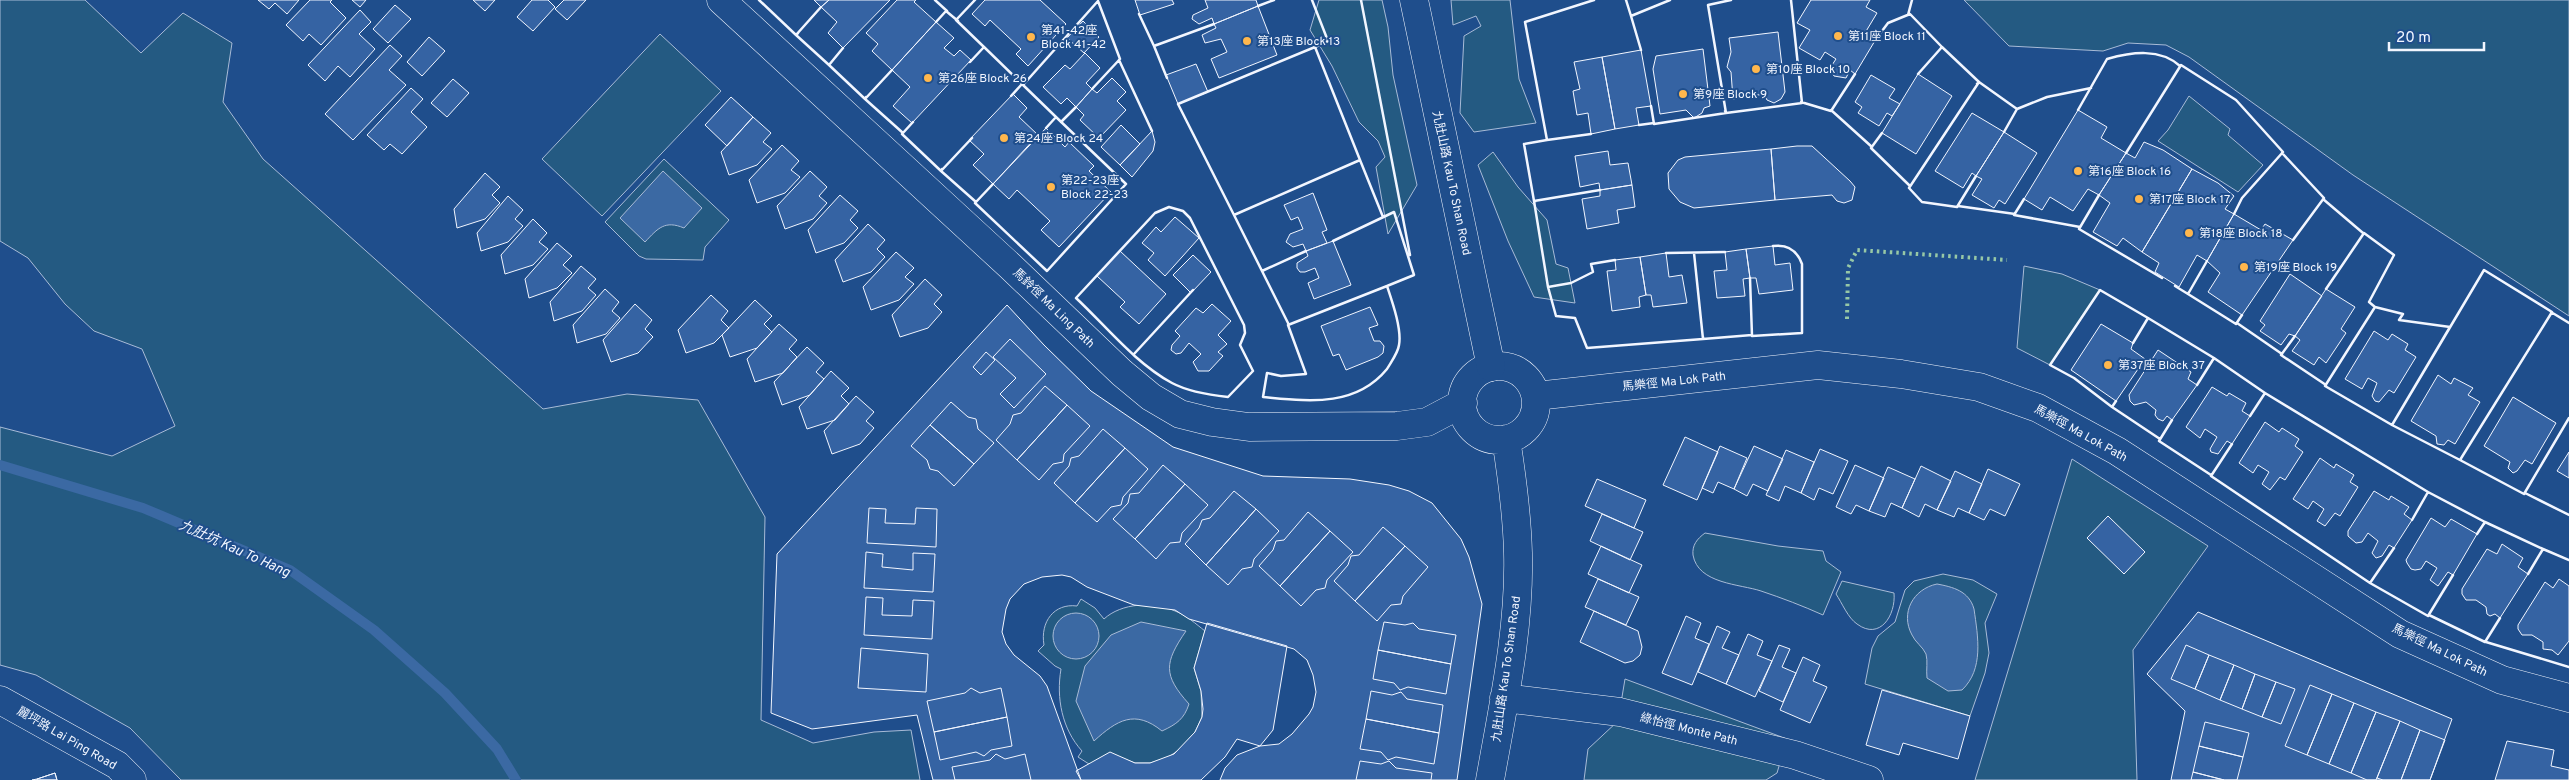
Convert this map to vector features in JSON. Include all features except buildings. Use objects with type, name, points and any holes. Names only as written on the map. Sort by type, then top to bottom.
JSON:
[{"type":"street","name":"馬鈴徑 Ma Ling Path","points":[[721,0],[1122,373],[1151,397],[1180,414],[1212,422],[1249,427],[1397,426],[1427,422],[1462,403]]},
{"type":"street","name":"九肚山路 Kau To Shan Road","points":[[1414,0],[1491,367]]},
{"type":"street","name":"馬樂徑 Ma Lok Path","points":[[1536,396],[1818,365],[1901,374],[1979,387],[2038,408],[2117,451],[2400,634],[2502,680],[2569,698]]},
{"type":"street","points":[[1503,366],[1524,376],[1532,385],[1536,396],[1536,408],[1526,429],[1517,436],[1506,439],[1493,439],[1481,435],[1472,427],[1465,416],[1462,403],[1464,391],[1470,380],[1480,372],[1491,367],[1503,366]]},
{"type":"street","name":"九肚山路 Kau To Shan Road","points":[[1490,780],[1517,608],[1518,554],[1516,502],[1506,439]]},
{"type":"street","name":"綠怡徑 Monte Path","points":[[1504,698],[1620,712],[1795,755],[1869,780]]},
{"type":"street","name":"麗坪路 Lai Ping Road","points":[[0,700],[117,765],[132,780]]},
{"type":"shaded area","points":[[0,0],[85,0],[141,53],[183,13],[232,43],[223,102],[263,159],[543,409],[627,394],[698,400],[765,517],[761,720],[813,743],[874,732],[911,730],[920,780],[181,780],[130,728],[36,675],[0,665],[0,427],[112,456],[175,426],[142,349],[94,331],[65,304],[28,258],[0,241]]},
{"type":"shaded area","points":[[1319,0],[1382,0],[1388,27],[1393,75],[1417,185],[1388,234],[1376,167],[1385,157],[1378,141],[1359,122],[1332,66],[1310,30]]},
{"type":"shaded area","points":[[1451,0],[1510,0],[1519,79],[1536,123],[1474,132],[1460,113],[1464,36],[1481,26],[1476,16],[1453,25]]},
{"type":"shaded area","points":[[1964,0],[2569,0],[2569,316],[2353,175],[2189,57],[2166,45],[2128,43],[2103,51],[2009,46]]},
{"type":"shaded area","points":[[660,34],[721,91],[602,216],[542,159]]},
{"type":"shaded area","points":[[2189,96],[2230,129],[2228,135],[2263,165],[2238,192],[2158,141],[2168,130]]},
{"type":"shaded area","points":[[1493,152],[1518,187],[1547,220],[1556,264],[1568,268],[1575,303],[1534,297],[1508,241],[1478,165]]},
{"type":"shaded area","points":[[664,159],[729,220],[705,247],[703,260],[646,259],[639,256],[605,222]]},
{"type":"shaded area","points":[[663,171],[702,208],[684,228],[667,225],[658,229],[645,242],[620,218]]},
{"type":"shaded area","points":[[2024,266],[2062,274],[2100,290],[2050,365],[2017,348]]},
{"type":"shaded area","points":[[2072,459],[2208,546],[2133,650],[2137,780],[1975,780]]},
{"type":"shaded area","points":[[1705,533],[1778,546],[1823,551],[1826,561],[1841,572],[1823,615],[1761,591],[1721,581],[1703,572],[1696,565],[1693,548]]},
{"type":"shaded area","points":[[1943,574],[1973,580],[1997,594],[1985,623],[1989,653],[1985,673],[1970,716],[1865,684],[1872,648],[1878,636],[1895,622],[1905,590],[1914,581]]},
{"type":"shaded area","points":[[1842,581],[1894,593],[1892,610],[1885,623],[1873,629],[1857,624],[1848,614],[1836,594]]},
{"type":"shaded area","points":[[1937,584],[1960,591],[1972,603],[1974,609],[1978,641],[1977,663],[1969,682],[1962,690],[1948,691],[1927,678],[1926,654],[1913,638],[1909,627],[1907,618],[1911,603],[1921,591]]},
{"type":"shaded area","points":[[1081,599],[1095,608],[1104,619],[1128,607],[1138,605],[1157,606],[1183,615],[1205,631],[1194,668],[1201,691],[1202,717],[1195,732],[1180,749],[1167,758],[1150,763],[1135,763],[1122,758],[1089,764],[1078,757],[1082,751],[1070,733],[1062,713],[1059,691],[1061,669],[1038,651],[1044,645],[1044,629],[1050,616],[1062,608],[1077,606]]},
{"type":"shaded area","points":[[1076,613],[1089,617],[1095,623],[1099,636],[1095,649],[1089,655],[1076,659],[1063,655],[1057,649],[1053,636],[1057,623],[1063,617]]},
{"type":"shaded area","points":[[1141,622],[1186,631],[1170,661],[1170,669],[1174,685],[1189,704],[1185,714],[1179,721],[1162,731],[1143,720],[1126,720],[1111,727],[1094,741],[1076,701],[1085,666],[1111,635]]},
{"type":"shaded area","points":[[1625,679],[1787,739],[1777,773],[1766,780],[1584,780],[1588,749],[1618,721]]},
{"type":"waterway","name":"九肚坑 Kau To Hang","points":[[0,465],[143,508],[290,570],[374,630],[445,693],[497,749],[516,780]]},
{"type":"hedge","points":[[1847,319],[1848,268],[1857,250],[2007,260]]},
{"type":"wall","points":[[759,0],[796,35],[798,33]]},
{"type":"wall","points":[[935,0],[947,11]]},
{"type":"wall","points":[[975,0],[956,20],[985,48]]},
{"type":"wall","points":[[1258,6],[1274,0]]},
{"type":"wall","points":[[1312,0],[1328,41],[1315,47]]},
{"type":"wall","points":[[1361,0],[1410,255]]},
{"type":"wall","points":[[1591,134],[1547,140],[1525,22],[1594,0]]},
{"type":"wall","points":[[1626,0],[1631,16]]},
{"type":"wall","points":[[1641,50],[1631,16],[1670,0]]},
{"type":"wall","points":[[1731,0],[1708,5],[1726,113],[1802,103],[1791,0]]},
{"type":"wall","points":[[1908,15],[1912,0]]},
{"type":"wall","points":[[1023,85],[1098,1],[1120,59],[1092,89]]},
{"type":"wall","points":[[821,7],[796,35],[829,65]]},
{"type":"wall","points":[[936,22],[946,11],[958,21]]},
{"type":"wall","points":[[1139,14],[1154,46],[1156,45]]},
{"type":"wall","points":[[1876,39],[1888,23],[1910,14],[1941,48]]},
{"type":"wall","points":[[1167,78],[1154,46],[1214,24]]},
{"type":"wall","points":[[970,62],[984,47],[1022,84],[1013,94]]},
{"type":"wall","points":[[1315,47],[1360,160],[1234,215],[1178,104],[1315,47]]},
{"type":"wall","points":[[1918,74],[1942,47],[1979,82],[1977,84]]},
{"type":"wall","points":[[843,48],[829,65],[865,99],[892,70]]},
{"type":"wall","points":[[2078,110],[2107,59],[2145,53],[2164,56],[2180,66]]},
{"type":"wall","points":[[1119,60],[1152,131]]},
{"type":"wall","points":[[2126,153],[2181,65],[2236,100],[2283,152],[2242,198],[2234,214]]},
{"type":"wall","points":[[1801,102],[1831,111],[1855,74]]},
{"type":"wall","points":[[1976,176],[1957,207],[1922,202],[1909,188],[1979,82],[2017,109],[2004,132]]},
{"type":"wall","points":[[1011,96],[1022,84],[1056,117],[1046,128]]},
{"type":"wall","points":[[2017,109],[2047,97],[2091,88]]},
{"type":"wall","points":[[866,97],[865,99],[903,133]]},
{"type":"wall","points":[[1651,106],[1654,124],[1726,113],[1725,111]]},
{"type":"wall","points":[[1061,122],[1076,107]]},
{"type":"wall","points":[[1831,110],[1872,147]]},
{"type":"wall","points":[[993,184],[975,203],[1047,271],[1126,184],[1056,117]]},
{"type":"wall","points":[[913,122],[902,134],[941,171],[972,138]]},
{"type":"wall","points":[[1639,125],[1654,123]]},
{"type":"wall","points":[[1882,133],[1871,148],[1910,186]]},
{"type":"wall","points":[[1536,201],[1534,201],[1524,144],[1547,140]]},
{"type":"wall","points":[[2282,153],[2324,198],[2293,240]]},
{"type":"wall","points":[[1360,160],[1383,217]]},
{"type":"wall","points":[[942,169],[941,171],[976,202]]},
{"type":"wall","points":[[1600,190],[1534,201],[1548,287],[1571,283],[1593,272],[1591,264],[1615,260]]},
{"type":"wall","points":[[2099,195],[2079,229],[2162,278]]},
{"type":"wall","points":[[2024,199],[2014,215],[2080,227]]},
{"type":"wall","points":[[2323,199],[2363,233]]},
{"type":"wall","points":[[1958,206],[2015,214]]},
{"type":"wall","points":[[1169,207],[1183,211],[1190,218],[1244,325],[1245,333],[1240,345],[1253,371],[1228,397],[1185,389],[1158,375],[1121,344],[1076,298],[1155,213],[1169,207]]},
{"type":"wall","points":[[1333,241],[1394,212],[1414,275],[1387,286]]},
{"type":"wall","points":[[1236,214],[1234,215],[1262,271]]},
{"type":"wall","points":[[2326,289],[2364,233],[2394,255],[2369,302],[2375,307]]},
{"type":"wall","points":[[1750,278],[1752,336],[1802,333],[1802,264],[1791,249],[1783,246],[1773,246]]},
{"type":"wall","points":[[1289,325],[1262,271],[1306,251]]},
{"type":"wall","points":[[1666,253],[1725,252]]},
{"type":"wall","points":[[1548,287],[1556,316],[1575,318],[1587,348],[1703,339],[1694,253]]},
{"type":"wall","points":[[2175,286],[2188,294],[2207,261]]},
{"type":"wall","points":[[2484,270],[2552,312],[2460,460],[2392,425],[2484,270]]},
{"type":"wall","points":[[1387,286],[1394,307],[1400,338],[1396,354],[1387,369],[1374,382],[1345,396],[1330,399],[1296,400],[1263,397],[1267,373],[1281,376],[1306,374],[1288,325],[1387,286]]},
{"type":"wall","points":[[1134,354],[1193,290]]},
{"type":"wall","points":[[2116,401],[2112,407],[2074,378],[2050,365],[2100,290],[2148,318],[2133,343]]},
{"type":"wall","points":[[2189,292],[2188,294],[2236,324],[2242,315]]},
{"type":"wall","points":[[2375,307],[2403,314],[2399,320],[2450,327],[2392,425],[2325,386],[2375,307]]},
{"type":"wall","points":[[2551,312],[2569,323]]},
{"type":"wall","points":[[2147,320],[2148,318],[2214,358],[2197,385]]},
{"type":"wall","points":[[2237,323],[2282,354]]},
{"type":"wall","points":[[1703,337],[1703,339],[1752,335]]},
{"type":"wall","points":[[2295,336],[2281,355],[2326,385]]},
{"type":"wall","points":[[2213,360],[2214,358],[2265,393]]},
{"type":"wall","points":[[2250,416],[2265,393],[2428,492],[2412,520]]},
{"type":"wall","points":[[2112,407],[2160,439]]},
{"type":"wall","points":[[2461,459],[2524,494],[2569,418]]},
{"type":"wall","points":[[2172,420],[2159,441],[2211,475]]},
{"type":"wall","points":[[2232,444],[2211,476],[2370,583],[2394,548]]},
{"type":"wall","points":[[2428,492],[2485,522],[2484,524]]},
{"type":"wall","points":[[2525,493],[2569,515]]},
{"type":"wall","points":[[2477,534],[2485,522],[2543,549],[2528,574]]},
{"type":"wall","points":[[2543,549],[2569,560]]},
{"type":"wall","points":[[2370,583],[2428,616],[2453,575]]},
{"type":"wall","points":[[2429,615],[2485,642],[2500,618]]},
{"type":"wall","points":[[2486,642],[2569,667]]},
{"type":"place","name":"第11座 Block 11","points":[[1838,36]]},
{"type":"place","name":"第41-42座 Block 41-42","points":[[1031,37]]},
{"type":"place","name":"第13座 Block 13","points":[[1247,41]]},
{"type":"place","name":"第10座 Block 10","points":[[1756,69]]},
{"type":"place","name":"第26座 Block 26","points":[[928,78]]},
{"type":"place","name":"第9座 Block 9","points":[[1683,94]]},
{"type":"place","name":"第24座 Block 24","points":[[1004,138]]},
{"type":"place","name":"第16座 Block 16","points":[[2078,171]]},
{"type":"place","name":"第22-23座 Block 22-23","points":[[1051,187]]},
{"type":"place","name":"第17座 Block 17","points":[[2139,199]]},
{"type":"place","name":"第18座 Block 18","points":[[2189,233]]},
{"type":"place","name":"第19座 Block 19","points":[[2244,267]]},
{"type":"place","name":"第37座 Block 37","points":[[2108,365]]}]
